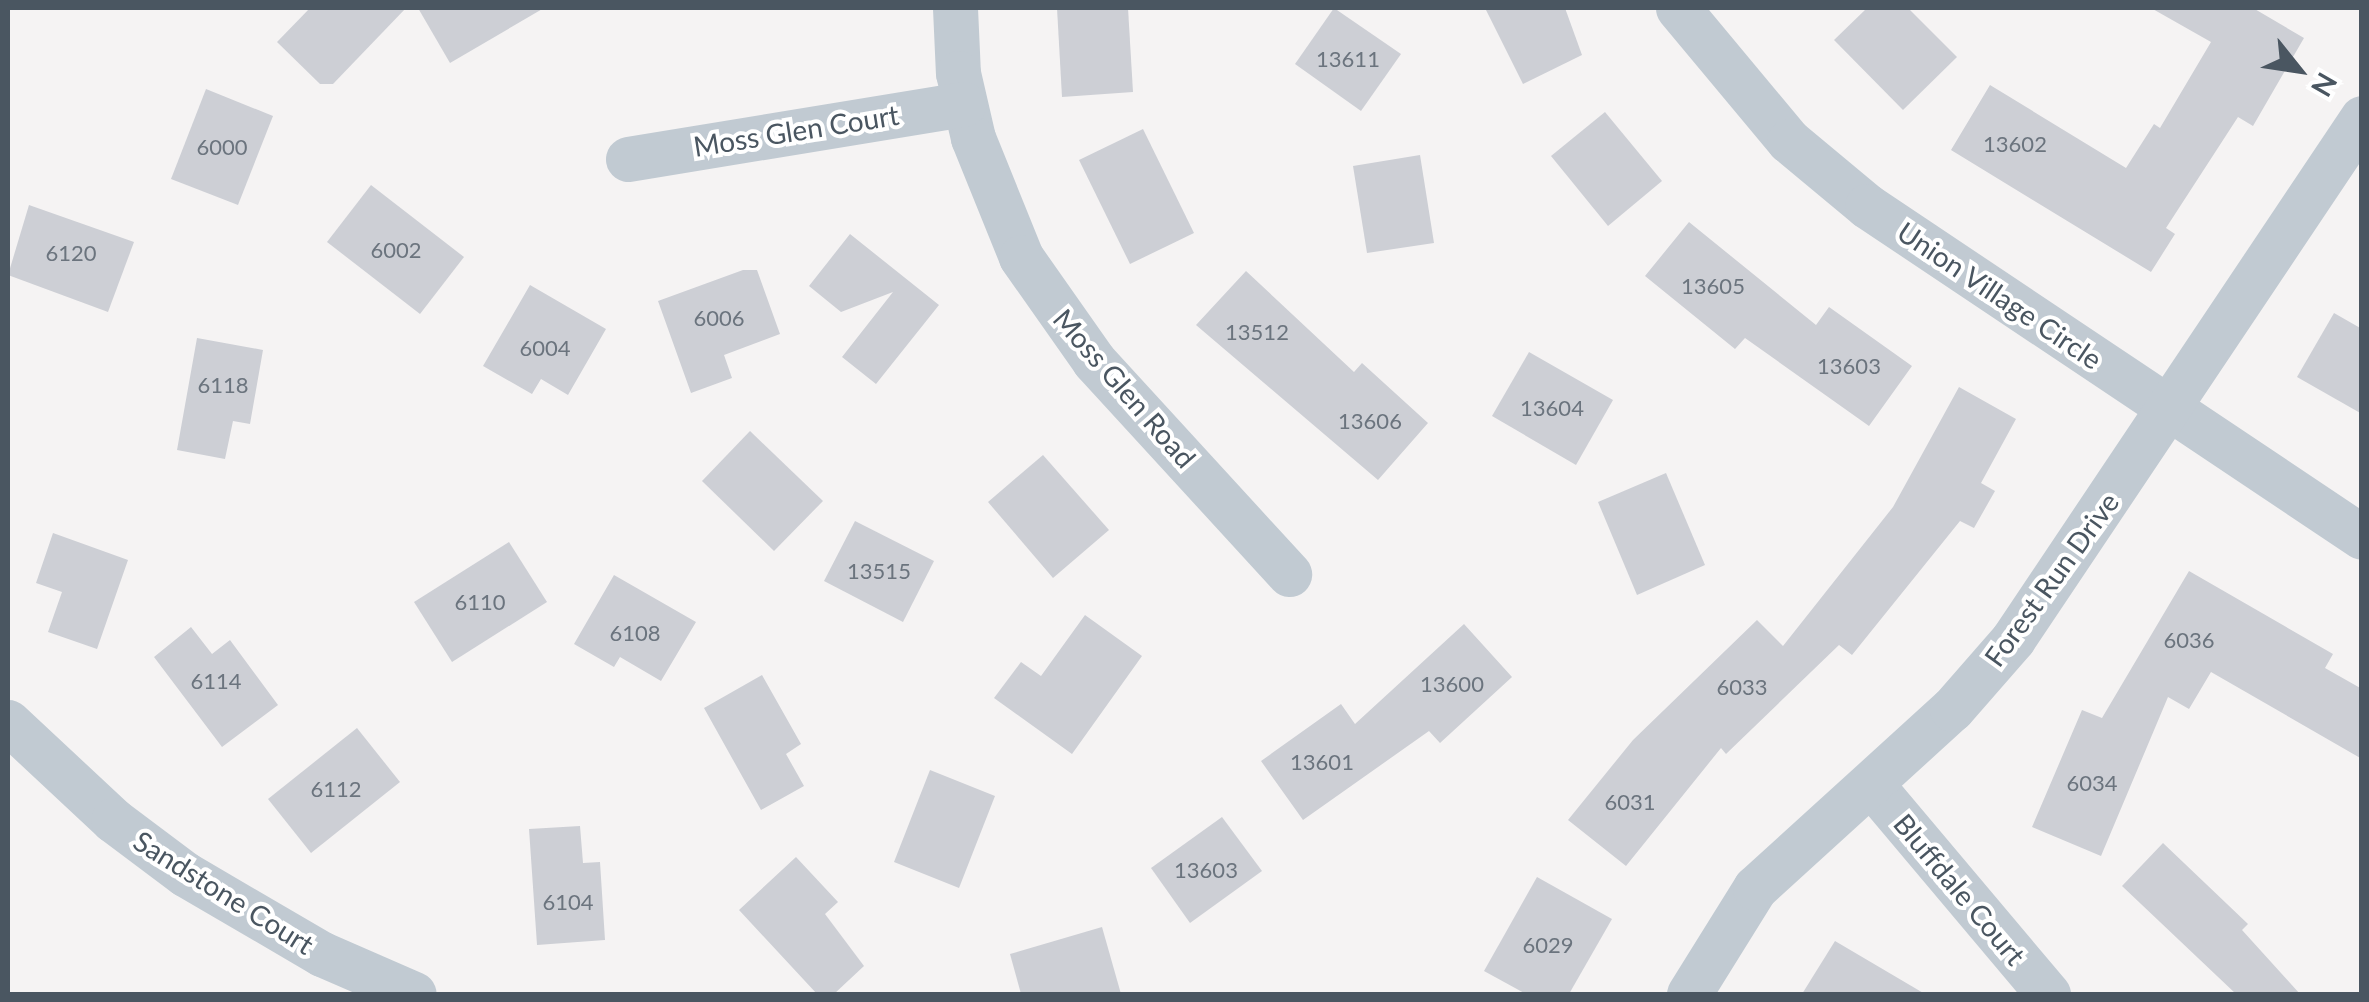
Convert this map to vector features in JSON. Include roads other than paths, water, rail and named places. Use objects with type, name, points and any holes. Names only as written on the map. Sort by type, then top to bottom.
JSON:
[{"type":"street","name":"Moss Glen Road","points":[[956,8],[964,104],[990,190],[1021,257],[1066,326],[1290,574]]},
{"type":"street","name":"Union Village Circle","points":[[1678,8],[1789,141],[1867,206],[2362,537]]},
{"type":"street","name":"Moss Glen Court","points":[[628,160],[964,104]]},
{"type":"street","name":"Forest Run Drive","points":[[1689,994],[1755,888],[1872,784],[2014,639],[2362,118]]},
{"type":"street","name":"Sandstone Court","points":[[8,722],[113,820],[185,874],[322,954],[414,994]]},
{"type":"street","name":"Bluffdale Court","points":[[1872,784],[2048,994]]}]
